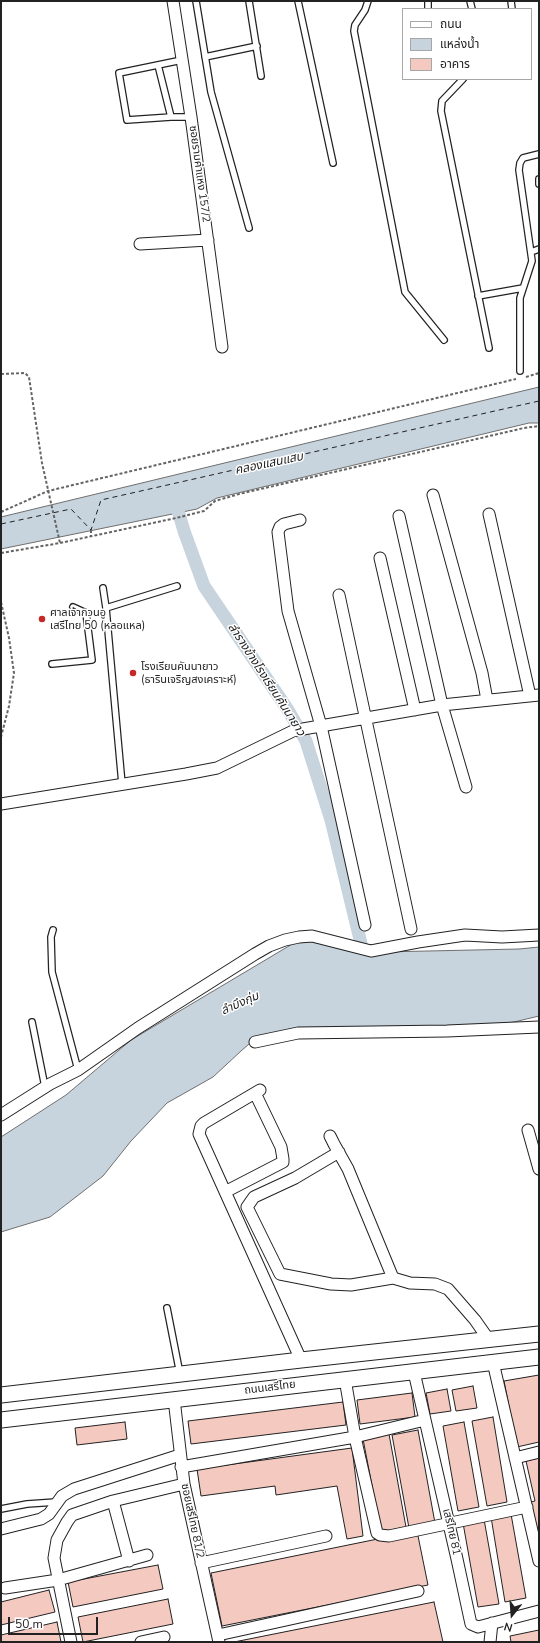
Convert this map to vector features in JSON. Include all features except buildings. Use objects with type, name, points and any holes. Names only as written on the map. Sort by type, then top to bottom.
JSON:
[{"type":"main road","points":[[1,1395],[539,1334]]},
{"type":"main road","name":"ถนนเสรีไทย","points":[[1,1420],[539,1356]]},
{"type":"street","name":"ซอยรามคำแหง 157/2","points":[[173,1],[191,117],[222,347]]},
{"type":"street","points":[[140,244],[208,240]]},
{"type":"street","points":[[433,495],[482,673],[487,700]]},
{"type":"street","points":[[1,804],[217,768],[298,730],[442,705],[535,695],[489,514]]},
{"type":"street","points":[[398,516],[442,705],[466,787]]},
{"type":"street","points":[[300,520],[284,524],[280,527],[278,532],[288,611],[321,726],[365,924]]},
{"type":"street","points":[[380,558],[415,710]]},
{"type":"street","points":[[339,595],[411,928]]},
{"type":"street","points":[[1,1114],[45,1087],[78,1070],[138,1028],[270,946],[296,937],[310,936],[371,951],[465,935],[502,937],[539,935]]},
{"type":"street","points":[[255,1042],[298,1033],[448,1032],[539,1027]]},
{"type":"street","points":[[225,1192],[283,1162],[284,1158],[281,1147],[257,1092],[204,1123],[200,1129],[200,1137],[301,1360]]},
{"type":"street","points":[[528,1130],[539,1170]]},
{"type":"street","points":[[330,1136],[348,1169],[393,1278]]},
{"type":"street","points":[[339,1152],[295,1178],[254,1197],[247,1207],[280,1274],[331,1284],[351,1285],[393,1278],[410,1283],[435,1284],[448,1289],[476,1320],[489,1340]]},
{"type":"street","points":[[493,1362],[539,1561]]},
{"type":"street","name":"เสรีไทย 81","points":[[414,1372],[450,1524],[471,1624],[478,1627],[539,1611]]},
{"type":"street","points":[[345,1380],[355,1437],[377,1533],[382,1536],[389,1536],[527,1507]]},
{"type":"street","name":"ซอยเสรีไทย 81/2","points":[[174,1399],[184,1484],[218,1639]]},
{"type":"street","points":[[181,1467],[355,1437],[425,1420]]},
{"type":"street","points":[[515,1458],[539,1452]]},
{"type":"street","points":[[1,1529],[41,1519],[49,1514],[62,1496],[74,1489],[180,1456]]},
{"type":"street","points":[[71,1642],[54,1558],[57,1540],[72,1515],[113,1501],[184,1484]]},
{"type":"street","points":[[113,1501],[129,1560]]},
{"type":"street","points":[[201,1563],[326,1536]]},
{"type":"street","points":[[5,1588],[58,1580],[147,1555]]},
{"type":"street","points":[[218,1639],[418,1591]]},
{"type":"street","points":[[490,1642],[492,1623]]},
{"type":"street","points":[[141,1642],[164,1637]]},
{"type":"lane","points":[[196,1],[211,92],[249,228]]},
{"type":"lane","points":[[249,1],[261,76]]},
{"type":"lane","points":[[298,1],[332,163]]},
{"type":"lane","points":[[368,1],[365,10],[355,25],[354,31],[405,292],[444,340]]},
{"type":"lane","points":[[205,57],[257,46]]},
{"type":"lane","points":[[182,60],[119,73],[127,120],[191,117]]},
{"type":"lane","points":[[158,65],[171,117]]},
{"type":"lane","points":[[462,80],[442,101],[441,111],[489,348]]},
{"type":"lane","points":[[520,371],[520,298],[530,267],[531,252],[519,170],[520,163],[523,158],[539,154]]},
{"type":"lane","points":[[539,179],[539,184]]},
{"type":"lane","points":[[531,252],[539,249]]},
{"type":"lane","points":[[478,296],[523,288]]},
{"type":"lane","points":[[106,608],[177,586]]},
{"type":"lane","points":[[102,588],[106,608],[122,784]]},
{"type":"lane","points":[[52,664],[93,660],[86,613],[73,607]]},
{"type":"lane","points":[[103,660],[111,660]]},
{"type":"lane","points":[[53,930],[51,937],[52,972],[78,1070]]},
{"type":"lane","points":[[32,1022],[45,1087]]},
{"type":"lane","points":[[167,1308],[180,1374]]},
{"type":"lane","points":[[1,1508],[27,1504],[58,1502]]},
{"type":"path","points":[[1,374],[25,373],[29,377],[42,463],[60,542]]},
{"type":"path","points":[[525,377],[539,373]]},
{"type":"path","points":[[1,512],[48,491],[518,379]]},
{"type":"path","points":[[1,552],[91,536],[176,518],[204,511],[215,501],[239,494],[524,428],[539,426]]},
{"type":"path","points":[[91,530],[91,536]]},
{"type":"path","points":[[1,602],[10,638],[14,673],[9,706],[1,737]]},
{"type":"water","name":"คลองแสนแสบ","points":[[539,387],[539,423],[529,423],[217,498],[197,509],[1,549],[1,517]]},
{"type":"water","name":"ลำบึงกุ่ม","points":[[304,937],[382,952],[519,949],[539,947],[539,1016],[514,1022],[463,1029],[256,1038],[213,1077],[167,1103],[131,1141],[103,1176],[50,1217],[1,1232],[1,1137],[66,1095],[131,1040]]},
{"type":"waterway","name":"ลำรางข้างโรงเรียนคันนายาว","points":[[174,497],[184,531],[204,586],[288,710],[306,741],[331,820],[365,960]]},
{"type":"ferry route","points":[[1,524],[71,509],[91,530],[101,500],[539,401]]},
{"type":"place","name":"ศาลเจ้ากวนอู เสรีไทย 50 (หลอแหล)","points":[[42,619]]},
{"type":"place","name":"โรงเรียนคันนายาว (ธารินเจริญสงเคราะห์)","points":[[133,673]]}]
